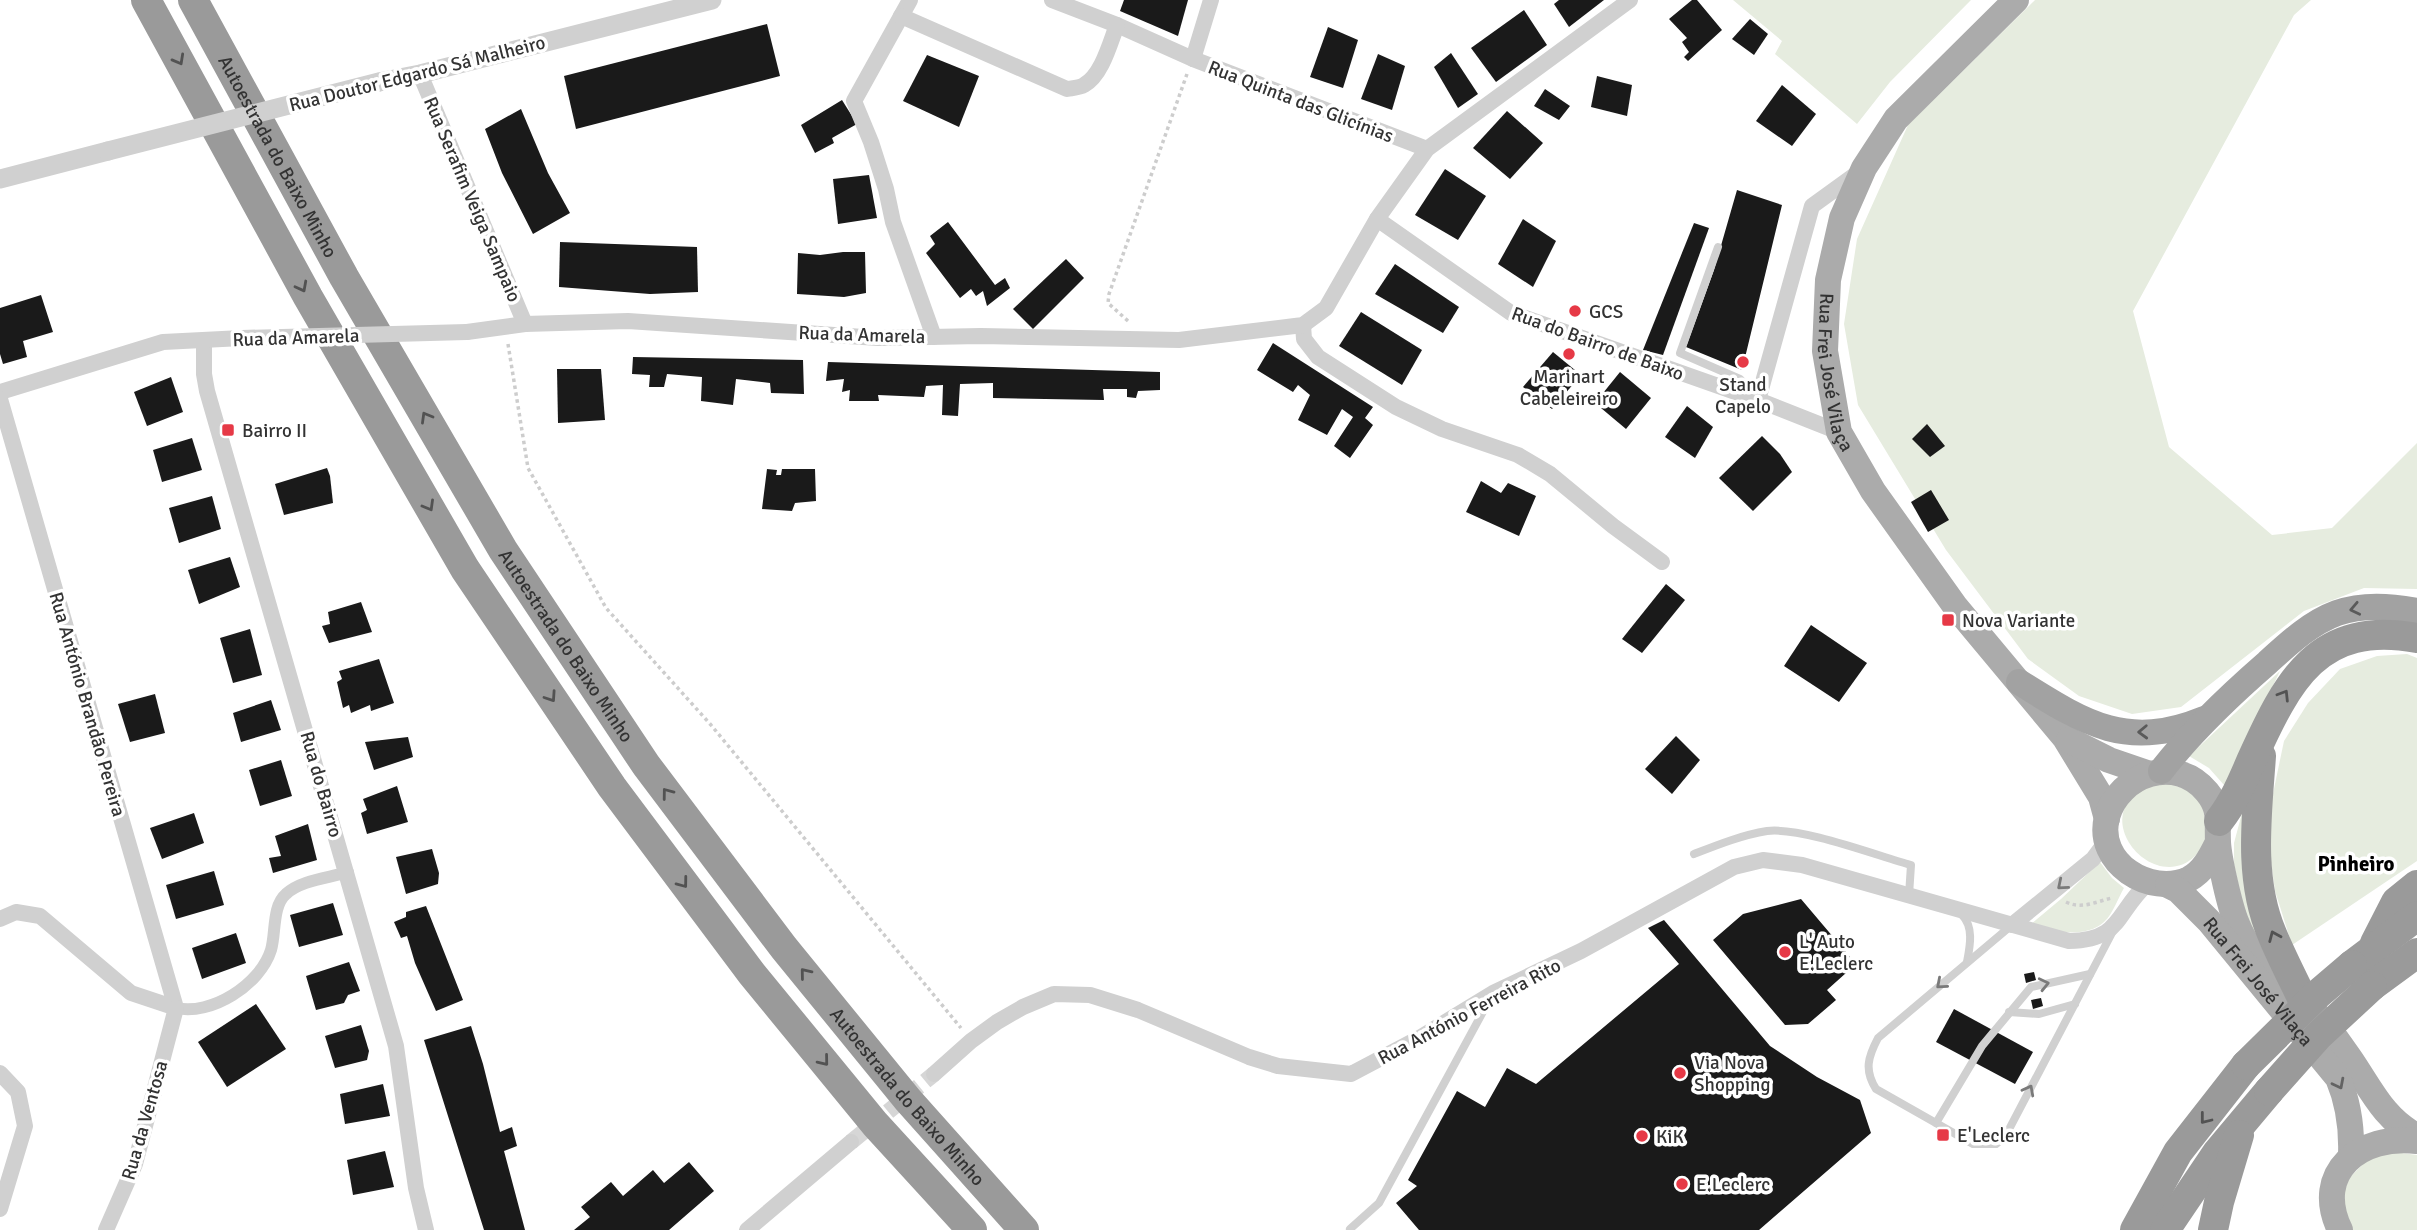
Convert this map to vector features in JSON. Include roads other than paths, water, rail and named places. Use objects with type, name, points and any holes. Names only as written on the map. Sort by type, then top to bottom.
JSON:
[{"type":"highway","name":"Autoestrada do Baixo Minho","points":[[146,0],[308,297],[465,569],[596,764],[752,974],[875,1124],[972,1230]]},
{"type":"highway","name":"Autoestrada do Baixo Minho","points":[[193,0],[344,276],[503,550],[646,765],[800,968],[908,1100],[1024,1230]]},
{"type":"highway","points":[[2154,772],[2208,717],[2298,636],[2319,622],[2338,613],[2367,607],[2417,611]]},
{"type":"highway","points":[[2219,831],[2289,686],[2316,657],[2350,639],[2374,634],[2417,638]]},
{"type":"highway","points":[[2018,682],[2081,719],[2120,732],[2168,730],[2208,717]]},
{"type":"highway","points":[[2262,739],[2256,824],[2259,882],[2271,933],[2302,999]]},
{"type":"highway","points":[[2165,1230],[2203,1171],[2318,1036],[2365,967],[2396,902],[2417,885]]},
{"type":"highway","points":[[2365,967],[2417,916]]},
{"type":"highway","points":[[2135,1230],[2178,1152],[2246,1065],[2318,993],[2365,967],[2417,953]]},
{"type":"highway","points":[[2213,1230],[2222,1190],[2244,1121]]},
{"type":"main road","name":"Rua Frei José Vilaça","points":[[2016,0],[1896,119],[1864,168],[1842,218],[1828,280],[1825,351],[1839,432],[1873,491],[1955,606],[2065,737],[2101,797],[2115,859],[2130,874],[2178,890],[2209,921],[2337,1078],[2346,1098],[2350,1117],[2351,1155]]},
{"type":"main road","name":"Rua Frei José Vilaça","points":[[2065,737],[2109,760],[2154,772],[2177,773],[2206,790],[2215,804],[2237,924],[2248,944],[2272,975],[2302,999],[2349,1056],[2376,1101],[2395,1122],[2417,1138]]},
{"type":"main road","points":[[2107,830],[2114,799],[2128,783],[2154,772]]},
{"type":"main road","points":[[2158,884],[2190,878],[2208,863],[2219,831]]},
{"type":"main road","name":"Rua Frei José Vilaça","points":[[2340,1230],[2334,1216],[2333,1191],[2341,1169],[2351,1155],[2382,1141],[2417,1138]]},
{"type":"street","name":"Rua Doutor Edgardo Sá Malheiro","points":[[0,179],[712,0]]},
{"type":"street","points":[[910,0],[853,102],[871,142],[893,222],[934,337]]},
{"type":"street","points":[[1052,0],[1193,59]]},
{"type":"street","name":"Rua Quinta das Glicínias","points":[[1211,0],[1193,59],[1427,149]]},
{"type":"street","points":[[1630,0],[1427,149],[1377,219],[1326,308],[1303,325],[1304,339],[1318,357],[1396,407],[1442,429],[1518,455],[1539,467],[1662,562]]},
{"type":"street","points":[[901,16],[1067,89],[1083,86],[1090,80],[1101,64],[1117,25]]},
{"type":"street","name":"Rua Serafim Veiga Sampaio","points":[[420,74],[525,324]]},
{"type":"street","points":[[1758,400],[1812,206],[1864,168]]},
{"type":"street","name":"Rua do Bairro de Baixo","points":[[1377,219],[1511,313],[1758,400],[1839,432]]},
{"type":"street","name":"Rua da Amarela","points":[[0,392],[163,342],[467,332],[525,324],[628,321],[878,338],[1179,340],[1303,325]]},
{"type":"street","name":"Rua do Bairro","points":[[204,342],[207,391],[348,872],[396,1046],[416,1188],[426,1230]]},
{"type":"street","name":"Rua António Brandão Pereira","points":[[0,399],[176,1008]]},
{"type":"street","points":[[2012,925],[2093,859],[2107,830]]},
{"type":"street","name":"Rua António Ferreira Rito","points":[[934,1073],[971,1041],[1023,1007],[1054,995],[1090,995],[1138,1010],[1249,1057],[1278,1066],[1351,1074],[1421,1037],[1493,993],[1581,951],[1734,867],[1763,860],[1802,865],[2069,941],[2091,941],[2114,929]]},
{"type":"street","points":[[0,919],[16,912],[40,916],[131,992],[176,1008],[197,1010],[227,998],[255,977],[265,964],[271,949],[279,902],[285,895],[295,887],[348,872]]},
{"type":"street","points":[[2114,929],[2127,906],[2158,884]]},
{"type":"street","name":"Rua da Ventosa","points":[[106,1230],[135,1164],[176,1008]]},
{"type":"street","points":[[0,1073],[18,1092],[25,1126],[0,1209]]},
{"type":"street","points":[[747,1230],[851,1142]]},
{"type":"lane","points":[[1718,247],[1680,353],[1740,379],[1758,400]]},
{"type":"lane","points":[[1694,854],[1735,838],[1769,831],[1801,834],[1911,865],[1909,895]]},
{"type":"lane","points":[[1954,908],[1968,921],[1971,941],[1967,962]]},
{"type":"lane","points":[[2012,925],[1878,1038],[1868,1057],[1869,1077],[1876,1089],[1973,1144],[1996,1144],[2005,1137],[2114,929]]},
{"type":"lane","points":[[1936,1124],[1982,1046],[2031,987],[2090,974]]},
{"type":"lane","points":[[1350,1229],[1379,1203],[1493,993]]},
{"type":"lane","points":[[2009,1012],[2039,1014],[2075,1004]]},
{"type":"tunnel","points":[[851,1142],[934,1074]]},
{"type":"place","name":"GCS","points":[[1575,311]]},
{"type":"place","name":"Marinart Cabeleireiro","points":[[1569,354]]},
{"type":"place","name":"Stand Capelo","points":[[1743,362]]},
{"type":"place","name":"Bairro II","points":[[228,430]]},
{"type":"place","name":"Nova Variante","points":[[1948,620]]},
{"type":"place","name":"L' Auto E.Leclerc","points":[[1785,952]]},
{"type":"place","name":"Via Nova Shopping","points":[[1680,1073]]},
{"type":"place","name":"E'Leclerc","points":[[1943,1135]]},
{"type":"place","name":"KiK","points":[[1642,1136]]},
{"type":"place","name":"E.Leclerc","points":[[1682,1184]]},
{"type":"district","name":"Pinheiro","points":[[2356,864]]}]
